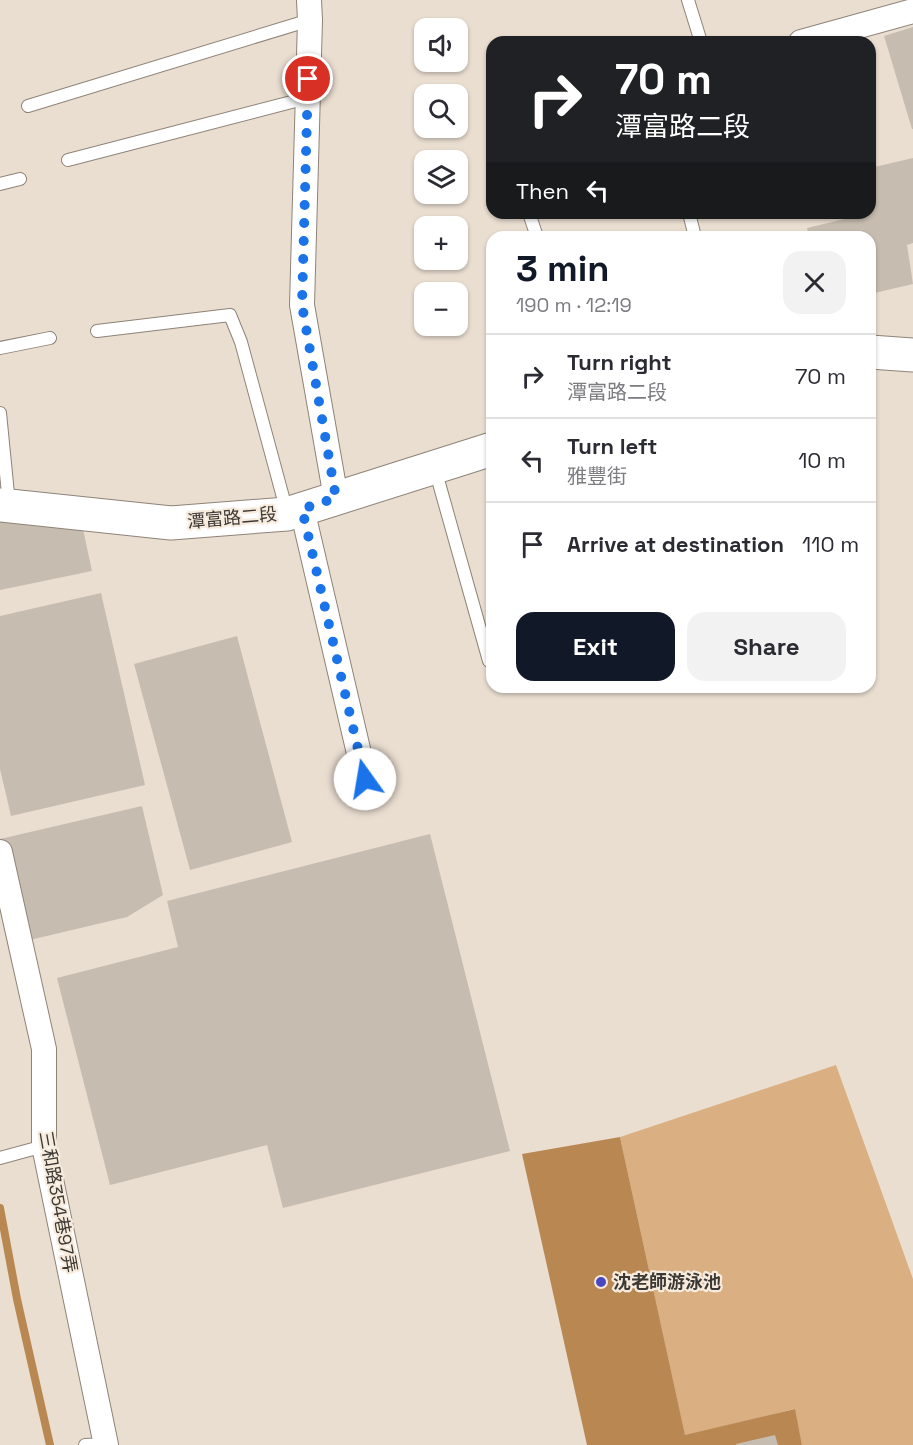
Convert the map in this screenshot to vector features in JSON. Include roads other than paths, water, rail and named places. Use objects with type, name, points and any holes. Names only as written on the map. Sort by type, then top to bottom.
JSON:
[{"type":"street","points":[[819,36],[902,9]]},
{"type":"street","points":[[309,10],[302,305],[336,498]]},
{"type":"street","points":[[876,352],[913,355]]},
{"type":"street","name":"潭富路二段","points":[[4,506],[171,523],[294,511],[486,451]]},
{"type":"street","points":[[294,511],[365,779]]},
{"type":"street","name":"三和路354巷97弄","points":[[0,852],[44,1048],[44,1146],[99,1445]]},
{"type":"lane","points":[[688,0],[699,36]]},
{"type":"lane","points":[[28,106],[309,10]]},
{"type":"lane","points":[[68,160],[307,98]]},
{"type":"lane","points":[[0,184],[20,179]]},
{"type":"lane","points":[[98,331],[230,315],[241,342],[294,511]]},
{"type":"lane","points":[[0,348],[50,338]]},
{"type":"lane","points":[[0,413],[4,506]]},
{"type":"lane","points":[[434,467],[486,650]]},
{"type":"lane","points":[[0,1158],[44,1146]]},
{"type":"waterway","points":[[0,1208],[17,1299],[50,1445]]},
{"type":"place","name":"沈老師游泳池","points":[[601,1282]]}]
